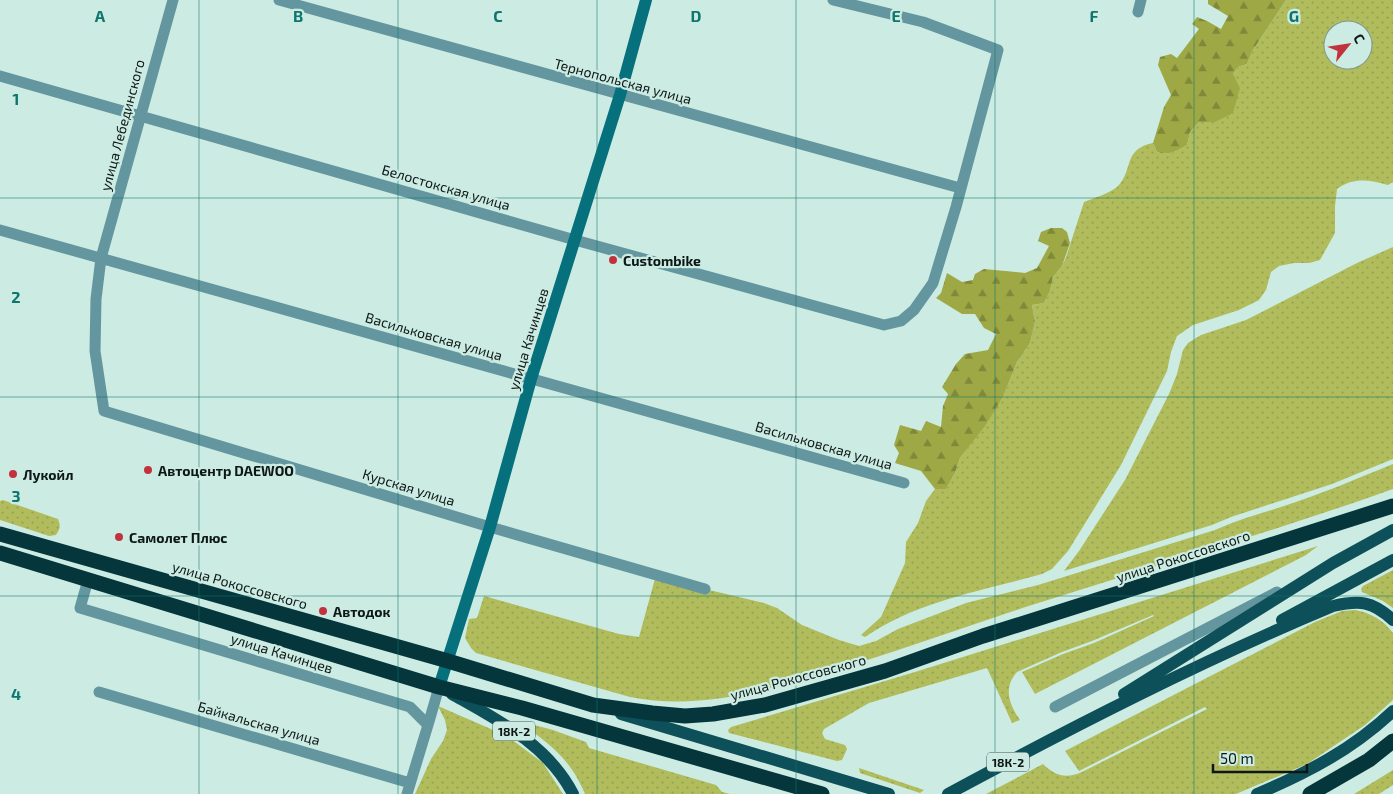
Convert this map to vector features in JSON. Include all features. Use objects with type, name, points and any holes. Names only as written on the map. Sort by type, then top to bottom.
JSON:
[{"type":"highway","name":"улица Рокоссовского","points":[[0,534],[448,661],[593,705],[685,716],[713,714],[765,705],[885,671],[983,636],[1393,506]]},
{"type":"highway","points":[[0,553],[439,687],[522,708],[822,794]]},
{"type":"highway","points":[[1310,794],[1369,760],[1393,741]]},
{"type":"main road","name":"улица Качинцев","points":[[439,687],[490,527],[531,379],[620,95],[646,0]]},
{"type":"main road","points":[[1068,730],[1332,564],[1393,530]]},
{"type":"main road","points":[[1068,730],[1187,671],[1393,560]]},
{"type":"main road","points":[[1187,671],[1333,606],[1357,602],[1368,603],[1393,620]]},
{"type":"main road","name":"18К-2","points":[[439,687],[487,714],[530,742],[558,769],[573,794]]},
{"type":"main road","points":[[593,705],[889,794]]},
{"type":"main road","points":[[1257,794],[1297,777],[1337,755],[1365,736],[1393,711]]},
{"type":"main road","name":"18К-2","points":[[948,794],[1068,730]]},
{"type":"street","name":"улица Лебединского","points":[[104,411],[95,351],[96,299],[101,258],[173,0]]},
{"type":"street","name":"Тернопольская улица","points":[[279,0],[960,188]]},
{"type":"street","points":[[834,0],[923,22],[998,50],[960,188]]},
{"type":"street","points":[[1138,12],[1141,0]]},
{"type":"street","name":"Белостокская улица","points":[[0,76],[575,240],[884,325],[901,321],[914,310],[932,283],[956,207],[960,188]]},
{"type":"street","name":"Васильковская улица","points":[[0,230],[904,483]]},
{"type":"street","name":"Курская улица","points":[[104,411],[490,527],[705,589]]},
{"type":"street","points":[[1054,707],[1332,564]]},
{"type":"street","name":"улица Качинцев","points":[[88,580],[80,608],[410,707],[428,725]]},
{"type":"street","points":[[409,789],[439,687]]},
{"type":"street","name":"Байкальская улица","points":[[99,692],[409,789]]},
{"type":"green space","points":[[1208,0],[1286,0],[1253,50],[1247,64],[1238,67],[1233,74],[1240,88],[1233,113],[1215,122],[1199,122],[1190,132],[1187,145],[1180,149],[1169,153],[1157,152],[1153,143],[1164,107],[1171,95],[1158,65],[1160,57],[1171,54],[1177,58],[1199,29],[1192,24],[1197,17],[1221,29],[1228,16],[1208,4]]},
{"type":"green space","points":[[1286,0],[1393,0],[1393,182],[1388,185],[1356,181],[1337,189],[1335,233],[1320,260],[1279,266],[1271,272],[1266,290],[1259,300],[1239,310],[1193,325],[1177,336],[1167,371],[1121,465],[1068,551],[1052,569],[1042,574],[951,598],[906,614],[865,637],[861,635],[881,617],[905,563],[906,542],[918,523],[926,501],[935,489],[946,489],[955,473],[960,458],[1003,397],[1017,362],[1030,343],[1035,322],[1032,305],[1044,303],[1050,291],[1053,277],[1062,266],[1066,257],[1084,202],[1117,187],[1122,181],[1132,155],[1143,146],[1153,143],[1157,152],[1173,152],[1187,145],[1190,132],[1199,122],[1215,122],[1233,74],[1238,67],[1247,64],[1253,50]]},
{"type":"green space","points":[[1051,228],[1062,228],[1067,232],[1070,243],[1062,266],[1053,277],[1050,291],[1044,303],[1032,305],[1035,322],[1030,343],[1017,362],[1003,397],[985,426],[960,458],[955,473],[946,489],[935,489],[921,471],[895,463],[899,453],[894,445],[900,425],[921,431],[926,421],[941,427],[943,406],[948,394],[942,387],[956,364],[965,354],[988,350],[996,334],[984,328],[975,314],[962,314],[936,298],[941,293],[947,273],[962,282],[973,280],[975,274],[984,269],[1025,273],[1037,268],[1049,246],[1038,241],[1041,232]]},
{"type":"green space","points":[[1393,247],[1393,459],[1332,484],[1212,525],[1064,571],[1125,480],[1169,394],[1177,374],[1183,350],[1188,343],[1201,335],[1246,320],[1357,263]]},
{"type":"green space","points":[[1393,464],[1393,489],[849,666],[751,693],[704,700],[679,701],[630,697],[476,653],[465,638],[469,619],[477,618],[484,596],[619,634],[639,637],[656,575],[764,603],[777,608],[802,625],[859,646],[876,641],[898,629],[966,603],[1038,585],[1215,530],[1337,487]]},
{"type":"green space","points":[[3,500],[58,519],[60,526],[56,535],[49,536],[0,520],[0,501]]},
{"type":"green space","points":[[1318,546],[1306,555],[1035,694],[1022,672],[1154,616],[1017,672],[1010,684],[1009,696],[1020,720],[1012,723],[987,668],[869,703],[824,729],[822,733],[825,739],[845,745],[847,749],[842,760],[837,761],[729,733],[728,730],[731,727],[915,672]]},
{"type":"green space","points":[[1393,570],[1393,608],[1383,601],[1362,592],[1363,586]]},
{"type":"green space","points":[[1355,610],[1376,618],[1393,633],[1393,700],[1365,725],[1307,764],[1236,794],[986,794],[1043,764],[1056,774],[1066,776],[1082,772],[1207,709],[1205,707],[1079,771],[1065,751],[1315,622],[1342,611]]},
{"type":"green space","points":[[438,706],[507,736],[543,763],[563,794],[415,794],[447,730],[445,720]]},
{"type":"green space","points":[[519,721],[553,730],[586,742],[589,748],[716,785],[722,792],[730,794],[585,794],[572,770],[557,752]]},
{"type":"green space","points":[[859,768],[924,790],[920,793],[860,773]]},
{"type":"green space","points":[[1393,770],[1393,785],[1379,794],[1354,794]]},
{"type":"place","name":"Custombike","points":[[613,260]]},
{"type":"place","name":"Автоцентр DAEWOO","points":[[148,470]]},
{"type":"place","name":"Лукойл","points":[[13,474]]},
{"type":"place","name":"Самолет Плюс","points":[[119,537]]},
{"type":"place","name":"Автодок","points":[[323,611]]}]
